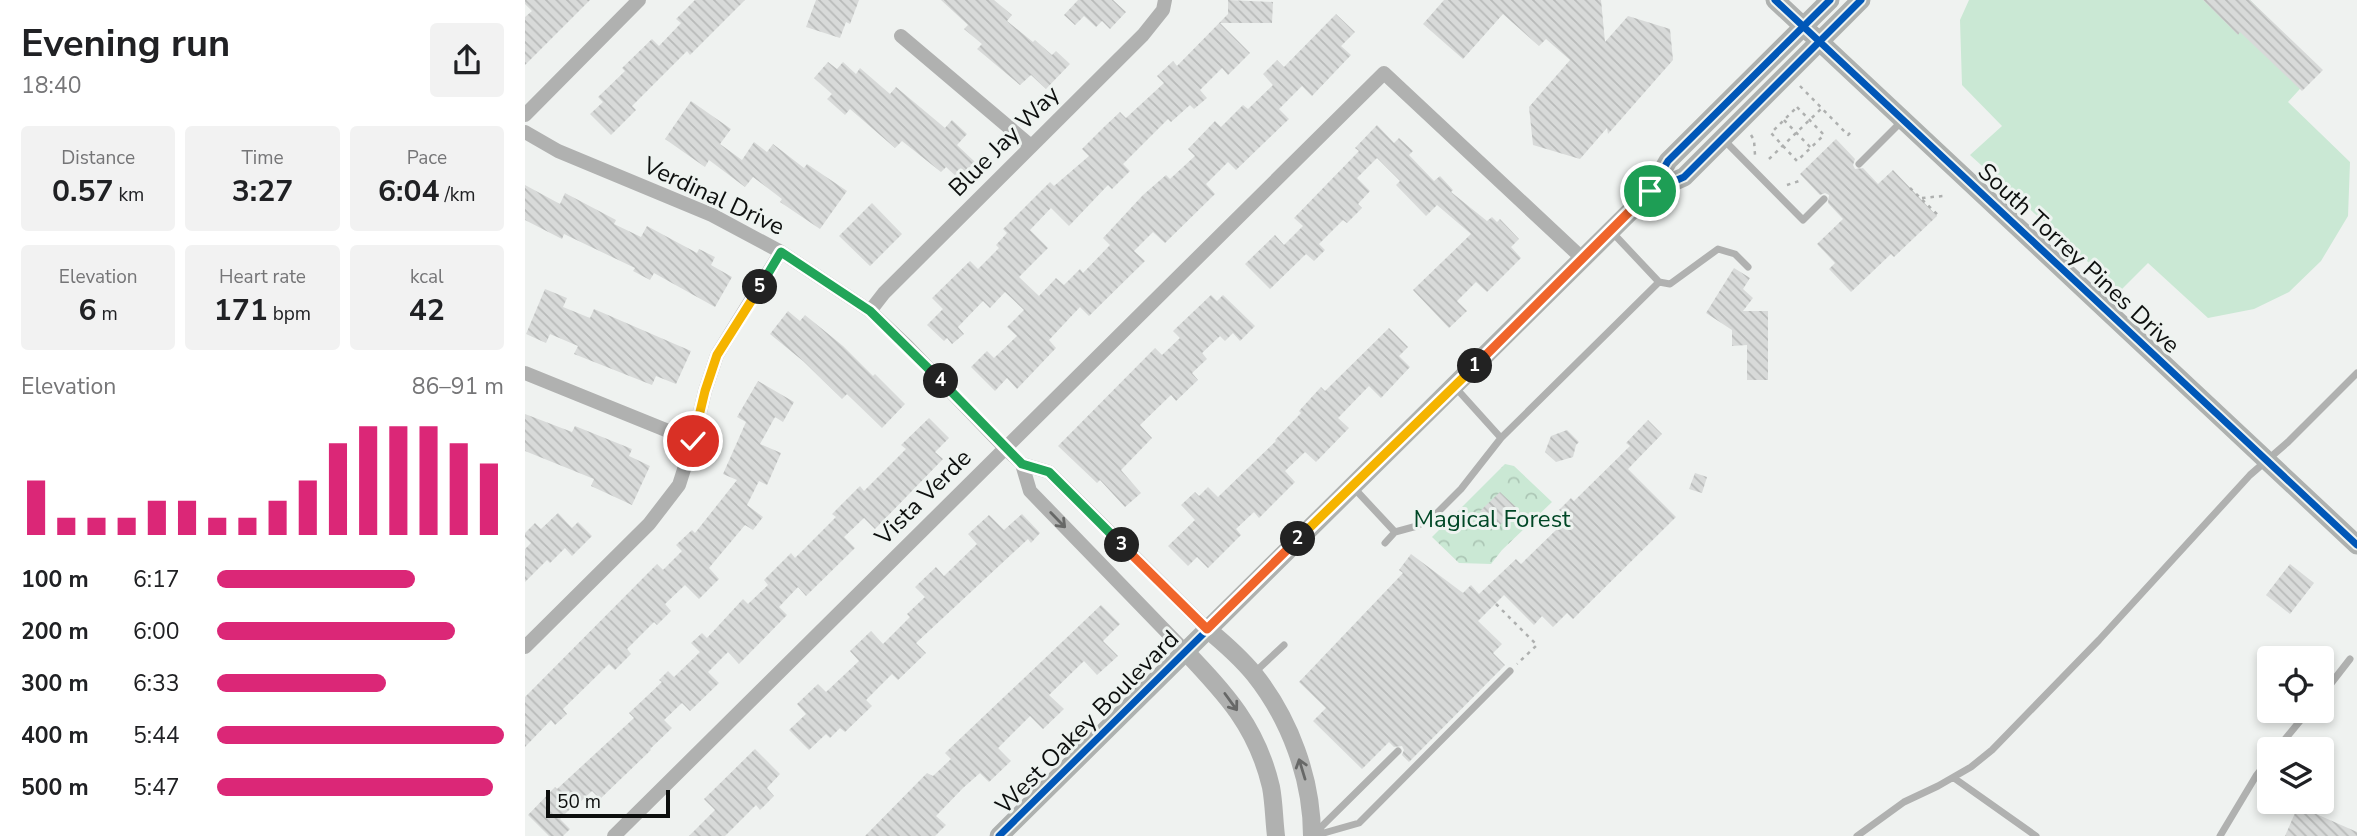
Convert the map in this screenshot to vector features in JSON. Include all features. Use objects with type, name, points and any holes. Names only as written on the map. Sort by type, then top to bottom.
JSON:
[{"type":"main road","name":"South Torrey Pines Drive","points":[[1775,0],[2357,545]]},
{"type":"main road","name":"West Oakey Boulevard","points":[[999,836],[1611,231],[1650,191],[1668,161],[1830,0]]},
{"type":"main road","name":"West Oakey Boulevard","points":[[1650,191],[1684,177],[1861,0]]},
{"type":"main road","points":[[1707,122],[1723,138]]},
{"type":"street","points":[[525,115],[639,0]]},
{"type":"street","name":"Blue Jay Way","points":[[870,311],[884,293],[1143,35],[1163,10],[1165,0]]},
{"type":"street","points":[[901,36],[1031,146]]},
{"type":"street","name":"Vista Verde","points":[[614,836],[1384,73],[1583,258]]},
{"type":"street","name":"Verdinal Drive","points":[[525,132],[558,151],[712,215],[781,252],[870,311],[1005,448],[1022,464],[1049,472],[1207,629]]},
{"type":"street","points":[[525,647],[649,524],[679,485],[717,355],[781,252]]},
{"type":"street","points":[[525,373],[693,441]]},
{"type":"street","name":"Verdinal Drive","points":[[1022,464],[1030,491],[1185,652]]},
{"type":"street","points":[[1207,629],[1254,674],[1273,704],[1303,767],[1312,809],[1312,836],[1306,836]]},
{"type":"street","points":[[1185,652],[1228,697],[1246,723],[1271,788],[1276,836]]},
{"type":"lane","points":[[1859,164],[1904,120]]},
{"type":"lane","points":[[1723,138],[1803,220],[1824,199]]},
{"type":"lane","points":[[1611,231],[1659,282],[1669,284],[1718,249],[1735,254],[1748,267]]},
{"type":"lane","points":[[1385,542],[1395,532],[1417,526],[1436,514],[1461,489],[1501,438],[1659,282]]},
{"type":"lane","points":[[1857,836],[1904,802],[1971,767],[2014,729],[2250,475],[2288,442],[2357,373]]},
{"type":"lane","points":[[1455,386],[1501,438]]},
{"type":"lane","points":[[1352,485],[1395,532]]},
{"type":"lane","points":[[1254,674],[1284,645]]},
{"type":"lane","points":[[2334,680],[2350,659]]},
{"type":"lane","points":[[1312,836],[1359,823],[1510,671]]},
{"type":"lane","points":[[2287,737],[2298,723]]},
{"type":"lane","points":[[1312,836],[1398,751]]},
{"type":"lane","points":[[2220,836],[2257,775]]},
{"type":"lane","points":[[1954,778],[2036,836]]},
{"type":"path","points":[[1800,85],[1848,135],[1851,132]]},
{"type":"path","points":[[1797,107],[1810,121],[1823,135],[1797,160],[1771,133],[1797,107]]},
{"type":"path","points":[[1769,159],[1822,108]]},
{"type":"path","points":[[1784,120],[1811,148]]},
{"type":"path","points":[[1751,134],[1755,157]]},
{"type":"path","points":[[1779,183],[1789,186],[1803,180]]},
{"type":"path","points":[[1910,188],[1939,216]]},
{"type":"path","points":[[1921,198],[1943,196]]},
{"type":"path","points":[[1496,604],[1537,645],[1510,671]]},
{"type":"green space","points":[[1969,0],[2250,0],[2319,68],[2288,102],[2350,162],[2348,216],[2321,261],[2289,292],[2254,309],[2208,318],[2148,263],[2120,291],[1970,155],[2002,126],[1962,85],[1960,20]]},
{"type":"green space","name":"Magical Forest","points":[[1505,464],[1514,466],[1552,502],[1491,564],[1459,563],[1432,537]]},
{"type":"building","points":[[525,0],[590,0],[525,65],[525,17],[532,11],[525,4]]},
{"type":"building","points":[[695,0],[745,0],[690,55],[687,51],[632,106],[636,110],[611,135],[590,114],[603,102],[598,97],[625,71],[622,68],[652,39],[659,46],[681,23],[676,19]]},
{"type":"building","points":[[816,0],[859,0],[850,24],[846,22],[840,38],[806,27]]},
{"type":"building","points":[[941,0],[994,0],[1012,15],[1007,21],[1052,55],[1056,51],[1070,64],[1046,89],[1031,75],[1020,85],[977,49],[982,44],[964,29],[968,25]]},
{"type":"building","points":[[1078,0],[1113,0],[1126,12],[1110,29],[1102,21],[1096,27],[1084,16],[1075,25],[1064,15]]},
{"type":"building","points":[[1228,0],[1273,2],[1272,23],[1220,23],[1250,53],[1228,75],[1222,68],[1200,90],[1207,98],[1194,109],[1190,105],[1171,122],[1168,119],[1123,164],[1130,171],[1112,189],[1108,185],[1069,226],[1051,208],[1030,230],[1048,248],[1019,277],[1039,296],[1056,278],[1064,285],[1080,269],[1083,273],[1110,245],[1103,238],[1143,195],[1166,175],[1170,179],[1195,156],[1188,149],[1215,121],[1221,127],[1243,105],[1248,109],[1273,85],[1263,74],[1277,60],[1284,67],[1336,14],[1355,32],[1341,46],[1351,55],[1312,96],[1302,86],[1279,109],[1289,119],[1236,170],[1228,162],[1206,184],[1215,194],[1165,243],[1153,232],[1134,251],[1145,261],[1089,316],[1080,307],[1049,340],[1056,348],[1017,389],[1007,378],[995,391],[971,367],[987,351],[994,358],[1017,336],[1007,327],[1024,310],[1005,292],[990,308],[983,301],[958,327],[964,334],[952,344],[947,338],[944,341],[927,325],[943,309],[932,298],[970,261],[978,269],[999,248],[996,245],[1007,233],[1003,229],[1050,182],[1054,186],[1089,156],[1082,149],[1104,127],[1120,112],[1126,118],[1164,83],[1157,76],[1173,61],[1177,66],[1228,14]]},
{"type":"building","points":[[1444,0],[1601,0],[1605,42],[1628,16],[1670,29],[1673,60],[1608,134],[1607,128],[1580,159],[1533,145],[1529,107],[1570,60],[1546,39],[1539,46],[1503,14],[1463,59],[1423,24]]},
{"type":"building","points":[[2203,0],[2250,0],[2323,70],[2302,91]]},
{"type":"building","points":[[828,62],[837,69],[843,62],[856,74],[860,68],[890,94],[896,87],[945,128],[952,120],[967,134],[957,145],[975,162],[959,179],[946,167],[941,172],[902,141],[895,148],[850,109],[845,115],[827,99],[832,94],[814,78]]},
{"type":"building","points":[[691,101],[731,129],[720,144],[742,160],[754,142],[767,152],[773,144],[804,168],[807,164],[847,191],[820,229],[780,202],[782,199],[753,177],[745,187],[709,160],[705,167],[665,139]]},
{"type":"building","points":[[1377,125],[1394,143],[1399,138],[1413,151],[1409,155],[1434,181],[1440,176],[1453,190],[1451,192],[1487,221],[1492,217],[1497,222],[1500,219],[1519,239],[1511,247],[1521,258],[1487,292],[1476,282],[1457,301],[1467,311],[1449,328],[1413,290],[1471,234],[1437,205],[1426,216],[1396,185],[1400,181],[1377,158],[1357,178],[1370,191],[1358,204],[1362,208],[1347,223],[1343,220],[1319,244],[1325,250],[1314,261],[1306,254],[1270,289],[1245,264],[1275,235],[1284,245],[1303,226],[1294,218],[1359,151],[1355,148]]},
{"type":"building","points":[[1836,139],[1855,159],[1855,169],[1863,168],[1878,184],[1893,170],[1937,216],[1894,257],[1891,254],[1851,292],[1829,269],[1835,263],[1817,244],[1843,219],[1828,203],[1829,195],[1820,195],[1800,174]]},
{"type":"building","points":[[525,185],[560,204],[565,193],[616,220],[614,224],[641,237],[647,226],[697,253],[699,249],[715,257],[711,265],[732,277],[715,307],[654,273],[650,280],[633,271],[635,268],[564,234],[562,239],[525,220]]},
{"type":"building","points":[[872,203],[902,234],[870,266],[839,236]]},
{"type":"building","points":[[1734,268],[1750,278],[1743,289],[1753,298],[1743,311],[1768,311],[1768,380],[1747,380],[1747,345],[1732,346],[1732,330],[1706,313]]},
{"type":"building","points":[[545,289],[567,298],[563,307],[590,318],[594,309],[691,351],[676,384],[656,376],[652,385],[574,354],[578,346],[550,334],[546,343],[526,334]]},
{"type":"building","points":[[1211,295],[1217,301],[1223,295],[1255,326],[1240,341],[1233,333],[1225,341],[1220,336],[1202,353],[1207,359],[1192,373],[1198,380],[1176,401],[1171,395],[1140,425],[1152,438],[1121,470],[1141,493],[1125,507],[1100,480],[1097,483],[1058,446],[1155,348],[1162,355],[1180,338],[1173,331]]},
{"type":"building","points":[[788,311],[800,321],[805,315],[843,346],[873,376],[875,374],[905,404],[882,428],[847,394],[842,399],[770,334]]},
{"type":"building","points":[[1389,328],[1408,347],[1399,356],[1410,367],[1381,398],[1369,386],[1338,418],[1349,428],[1316,462],[1305,452],[1285,471],[1295,482],[1259,518],[1254,512],[1236,529],[1241,535],[1208,568],[1197,557],[1188,566],[1168,546],[1195,520],[1181,505],[1195,492],[1199,496],[1208,487],[1218,497],[1276,441],[1321,387],[1325,391]]},
{"type":"building","points":[[758,381],[794,402],[783,422],[775,417],[760,444],[781,453],[767,485],[759,481],[747,505],[763,517],[753,530],[745,525],[709,568],[719,579],[699,599],[685,585],[665,604],[671,611],[657,625],[654,622],[627,649],[631,654],[615,670],[609,664],[563,709],[567,714],[555,725],[551,720],[525,747],[525,697],[657,564],[663,570],[682,551],[676,545],[692,530],[695,533],[737,480],[723,474],[746,422],[737,417]]},
{"type":"building","points":[[525,414],[572,432],[575,426],[632,449],[629,456],[650,466],[632,505],[591,486],[594,479],[525,451]]},
{"type":"building","points":[[929,418],[949,438],[935,452],[943,459],[875,529],[864,518],[844,537],[855,548],[806,596],[798,587],[779,607],[787,615],[739,664],[728,652],[708,672],[719,683],[690,711],[682,703],[664,720],[672,728],[651,750],[600,799],[592,791],[579,803],[578,801],[560,819],[570,829],[563,836],[549,836],[528,815],[555,787],[557,789],[634,718],[629,713],[662,682],[659,680],[668,671],[674,677],[700,652],[691,643],[702,633],[707,638],[743,599],[748,604],[768,585],[764,580],[791,553],[795,558],[836,517],[832,514],[860,486],[864,491],[906,449],[901,445]]},
{"type":"building","points":[[1648,420],[1662,434],[1628,469],[1676,517],[1573,619],[1567,613],[1553,627],[1542,616],[1534,625],[1504,595],[1478,621],[1502,644],[1493,653],[1505,665],[1409,762],[1402,755],[1402,746],[1394,747],[1389,742],[1362,769],[1313,721],[1326,708],[1299,682],[1403,573],[1399,570],[1411,554],[1463,593],[1471,585],[1479,594],[1516,559],[1521,564],[1556,530],[1553,527],[1561,519],[1558,516],[1562,512],[1559,510],[1571,498],[1574,501],[1630,446],[1626,443]]},
{"type":"building","points":[[1567,430],[1579,442],[1573,457],[1556,462],[1545,452],[1551,436]]},
{"type":"building","points":[[1695,473],[1707,477],[1702,493],[1689,489]]},
{"type":"building","points":[[1500,492],[1517,508],[1497,528],[1480,511]]},
{"type":"building","points":[[558,513],[572,528],[578,522],[592,536],[572,556],[565,548],[550,563],[547,560],[525,582],[525,549],[531,543],[525,533],[535,523],[541,529]]},
{"type":"building","points":[[1022,514],[1040,533],[1031,543],[1028,539],[916,643],[926,653],[898,680],[892,674],[866,700],[872,706],[845,732],[840,728],[830,738],[826,734],[809,750],[789,730],[806,714],[797,704],[818,684],[826,692],[859,661],[850,651],[871,631],[883,644],[910,617],[907,614],[925,597],[915,587],[936,567],[944,576],[977,544],[968,534],[989,515],[1004,530]]},
{"type":"building","points":[[2290,564],[2314,583],[2290,614],[2266,595]]},
{"type":"building","points":[[1101,605],[1120,624],[1103,641],[1118,656],[1097,675],[1084,661],[1049,695],[1064,709],[1043,729],[1030,716],[998,748],[1011,761],[989,782],[980,773],[963,788],[936,816],[946,825],[935,836],[865,836],[927,773],[933,776],[951,759],[945,753]]},
{"type":"building","points":[[755,749],[780,774],[767,788],[774,796],[760,810],[756,805],[725,836],[689,836],[715,810],[704,799]]},
{"type":"building","points":[[2295,814],[2316,814],[2357,832],[2357,836],[2285,836]]},
{"type":"cycle path","points":[[1775,0],[2357,545]]},
{"type":"cycle path","points":[[999,836],[1650,192],[1668,161],[1830,0]]},
{"type":"cycle path","points":[[1650,192],[1684,177],[1861,0]]},
{"type":"route","points":[[693,441],[717,355],[781,252],[870,311],[1005,448],[1022,464],[1049,472],[1207,629],[1650,191]]}]
